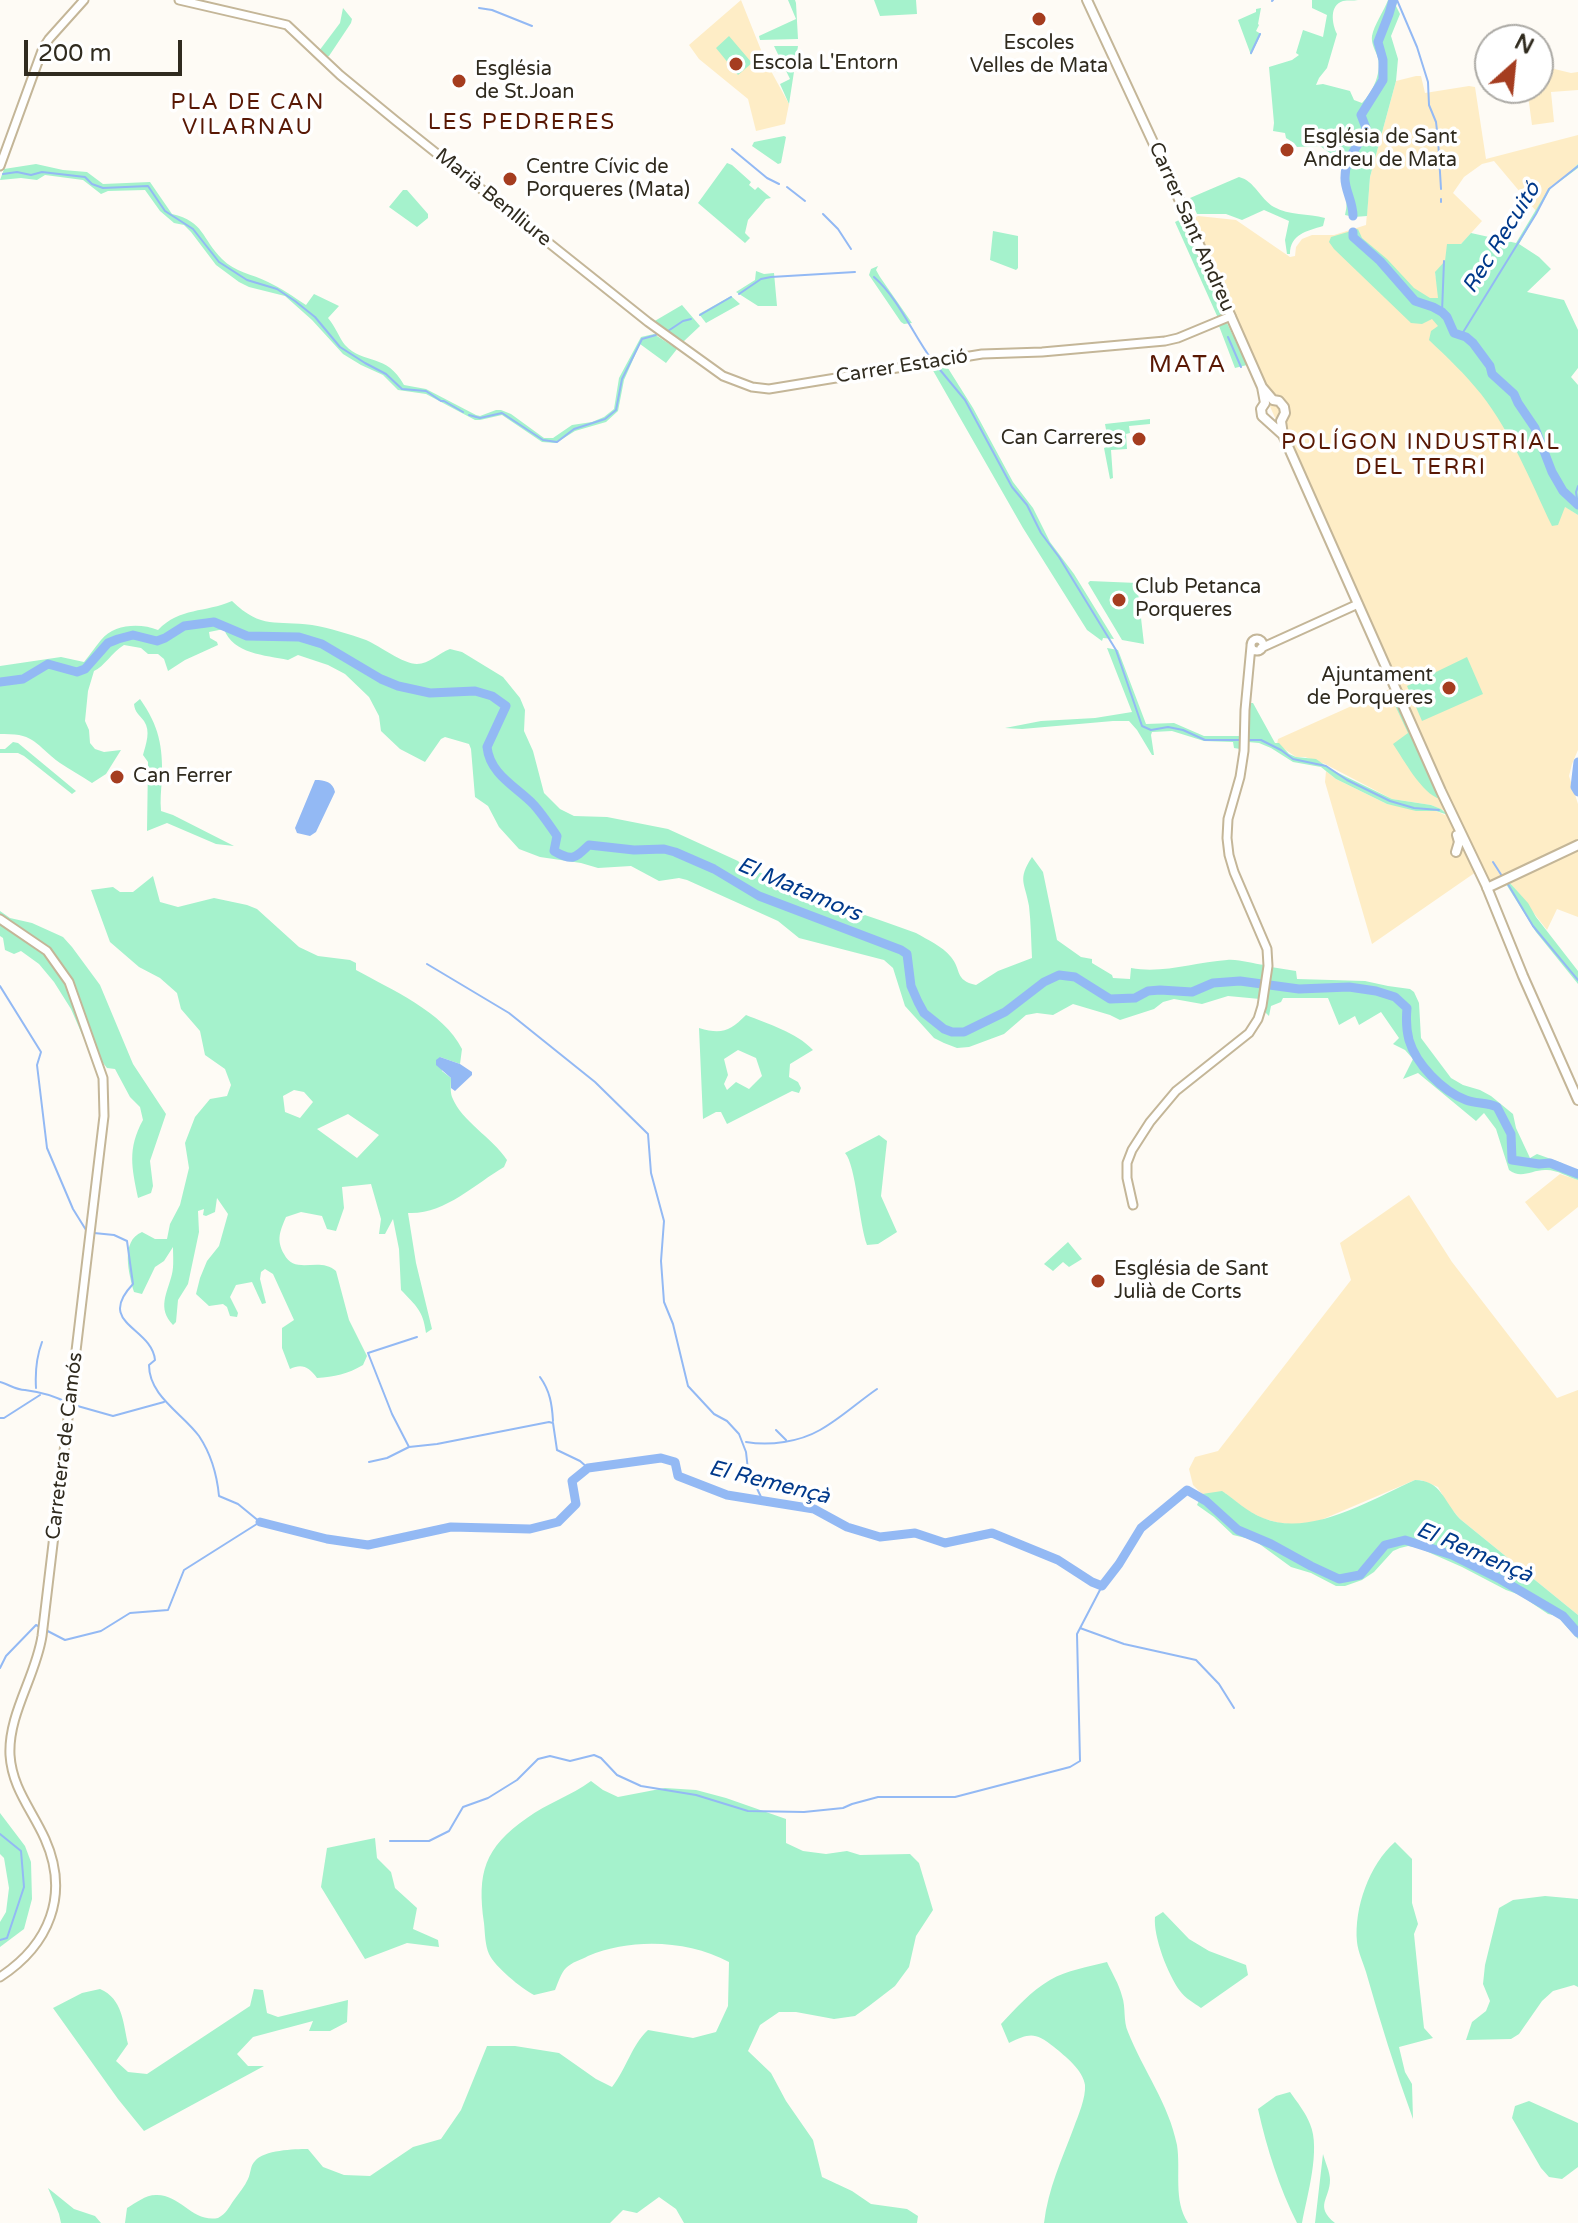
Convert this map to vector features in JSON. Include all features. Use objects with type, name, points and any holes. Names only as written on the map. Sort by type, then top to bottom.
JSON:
[{"type":"main road","name":"Carrer Sant Andreu","points":[[1089,0],[1269,401]]},
{"type":"main road","points":[[1276,422],[1285,413],[1284,407],[1279,401],[1269,401],[1261,409],[1262,416],[1276,422],[1283,435],[1578,1100]]},
{"type":"main road","points":[[1441,791],[1461,849]]},
{"type":"main road","points":[[1456,822],[1461,849]]},
{"type":"main road","points":[[1500,929],[1486,894],[1492,886],[1578,845]]},
{"type":"main road","points":[[1461,849],[1467,851],[1473,867],[1492,886],[1523,976]]},
{"type":"street","points":[[0,166],[43,48],[84,0]]},
{"type":"street","name":"Marià Benlliure","points":[[179,0],[287,25],[393,119],[602,286]]},
{"type":"street","name":"Carrer Estació","points":[[602,286],[723,376],[752,387],[769,389],[982,354],[1165,341],[1231,316]]},
{"type":"street","points":[[1133,1205],[1127,1163],[1150,1122],[1176,1091],[1249,1033],[1262,1006],[1268,966],[1266,945],[1234,872],[1227,846],[1228,819],[1242,769],[1250,660],[1258,646],[1358,604]]},
{"type":"street","name":"Carretera de Camós","points":[[0,919],[38,943],[59,965],[69,982],[103,1078],[104,1116],[42,1636],[36,1666],[13,1724],[10,1757],[17,1786],[45,1838],[51,1856],[55,1895],[48,1924],[38,1943],[21,1962],[0,1977]]},
{"type":"shaded area","name":"Escola L'Entorn","points":[[741,0],[765,60],[789,104],[785,124],[756,131],[748,99],[699,59],[689,45]]},
{"type":"shaded area","points":[[1554,69],[1578,72],[1578,90],[1554,92]]},
{"type":"shaded area","points":[[1421,76],[1425,93],[1474,87],[1474,104],[1478,104],[1486,159],[1578,135],[1578,164],[1551,186],[1536,211],[1494,161],[1482,164],[1464,177],[1453,193],[1482,221],[1435,273],[1439,327],[1564,506],[1578,515],[1578,750],[1569,776],[1578,804],[1578,917],[1557,909],[1547,930],[1507,879],[1484,890],[1476,872],[1372,944],[1325,782],[1326,771],[1387,804],[1445,815],[1445,811],[1431,805],[1392,799],[1325,764],[1296,757],[1277,744],[1278,739],[1394,687],[1188,221],[1198,216],[1236,220],[1290,257],[1295,256],[1296,247],[1302,239],[1312,235],[1334,235],[1366,225],[1370,177],[1396,81]]},
{"type":"shaded area","points":[[1529,104],[1552,104],[1554,122],[1532,125]]},
{"type":"shaded area","points":[[1560,1174],[1578,1180],[1578,1207],[1548,1231],[1525,1202]]},
{"type":"shaded area","points":[[1409,1195],[1452,1262],[1557,1398],[1578,1390],[1578,1615],[1460,1519],[1438,1487],[1421,1480],[1321,1520],[1299,1525],[1262,1518],[1225,1493],[1202,1494],[1193,1485],[1189,1469],[1195,1457],[1218,1451],[1351,1280],[1340,1243]]},
{"type":"green space","points":[[788,0],[795,0],[796,3],[798,39],[760,40],[759,36],[796,19]]},
{"type":"green space","points":[[874,0],[916,0],[917,14],[880,16]]},
{"type":"green space","points":[[1312,0],[1358,0],[1343,1],[1335,6],[1333,20],[1337,34],[1327,68],[1316,85],[1350,91],[1354,100],[1362,103],[1378,74],[1379,61],[1372,41],[1373,32],[1388,0],[1398,0],[1396,6],[1400,14],[1391,36],[1398,59],[1396,81],[1370,177],[1367,216],[1345,215],[1347,202],[1343,162],[1320,146],[1297,147],[1286,138],[1285,133],[1273,131],[1269,67],[1299,55],[1296,53],[1303,30],[1323,37],[1327,15],[1312,8]]},
{"type":"green space","points":[[343,8],[352,19],[351,23],[329,56],[325,57],[319,51],[340,23]]},
{"type":"green space","points":[[1261,8],[1256,31],[1261,34],[1251,55],[1238,20]]},
{"type":"green space","points":[[729,36],[752,63],[738,75],[716,48]]},
{"type":"green space","points":[[774,46],[798,46],[789,104],[780,84],[790,79]]},
{"type":"green space","points":[[784,136],[781,163],[778,164],[752,146],[754,142]]},
{"type":"green space","points":[[727,163],[751,182],[749,185],[755,190],[758,187],[771,198],[766,199],[748,220],[745,233],[750,238],[745,243],[698,203]]},
{"type":"green space","points":[[36,164],[87,172],[103,184],[150,182],[172,214],[197,226],[215,251],[232,267],[273,284],[306,305],[314,294],[339,306],[328,318],[345,345],[390,368],[404,385],[426,389],[476,415],[501,410],[544,438],[553,438],[572,425],[592,422],[614,409],[619,378],[641,337],[654,334],[677,349],[666,363],[640,344],[624,380],[618,411],[606,422],[575,431],[556,443],[542,442],[502,415],[475,420],[426,394],[398,390],[383,375],[343,354],[285,296],[249,287],[216,265],[191,232],[160,211],[145,190],[101,194],[83,180],[45,175],[37,180],[0,180],[4,169]]},
{"type":"green space","points":[[1578,164],[1578,168],[1551,188],[1519,244],[1551,269],[1527,292],[1564,300],[1578,330],[1578,368],[1571,377],[1578,385],[1578,515],[1565,507],[1558,525],[1552,526],[1520,458],[1492,409],[1469,380],[1429,340],[1431,331],[1438,326],[1432,319],[1422,324],[1411,323],[1329,242],[1331,237],[1358,229],[1362,238],[1414,288],[1430,298],[1438,298],[1435,272],[1445,261],[1447,244],[1461,244],[1471,233],[1516,243],[1549,188]]},
{"type":"green space","points":[[1239,177],[1249,182],[1274,207],[1325,218],[1323,226],[1296,238],[1290,254],[1287,254],[1285,240],[1289,221],[1264,210],[1242,220],[1226,214],[1197,214],[1190,198]]},
{"type":"green space","points":[[403,190],[407,190],[428,214],[428,218],[417,227],[389,207]]},
{"type":"green space","points":[[1181,219],[1224,314],[1218,318],[1175,222]]},
{"type":"green space","points":[[993,231],[1018,236],[1016,270],[990,260]]},
{"type":"green space","points":[[878,266],[876,270],[880,277],[912,323],[901,322],[869,275],[871,269]]},
{"type":"green space","points":[[756,271],[774,273],[777,306],[758,306],[736,292],[755,280]]},
{"type":"green space","points":[[731,296],[740,304],[706,323],[699,314]]},
{"type":"green space","points":[[682,305],[700,326],[683,342],[653,322]]},
{"type":"green space","points":[[1227,323],[1247,365],[1235,368],[1219,326]]},
{"type":"green space","points":[[946,365],[1013,482],[1033,508],[1050,542],[1074,574],[1114,639],[1103,638],[1102,641],[1087,630],[1023,528],[931,367]]},
{"type":"green space","points":[[1150,419],[1150,424],[1129,426],[1127,449],[1111,450],[1113,478],[1110,479],[1104,448],[1109,446],[1105,424]]},
{"type":"green space","name":"Club Petanca Porqueres","points":[[1088,583],[1137,583],[1144,644],[1122,640]]},
{"type":"green space","points":[[232,601],[261,620],[339,631],[366,640],[411,663],[426,662],[450,649],[462,652],[503,677],[520,698],[525,710],[524,731],[533,751],[544,793],[560,809],[574,816],[607,817],[668,829],[788,886],[916,933],[947,953],[961,977],[969,983],[976,985],[998,971],[1032,958],[1029,906],[1023,881],[1032,857],[1043,872],[1057,940],[1081,957],[1092,959],[1092,963],[1113,978],[1130,979],[1131,968],[1155,970],[1215,961],[1241,961],[1265,965],[1260,999],[1228,996],[1202,1004],[1174,999],[1120,1020],[1073,1004],[1053,1015],[1026,1015],[1004,1034],[969,1047],[957,1048],[934,1038],[905,1006],[893,968],[884,960],[799,938],[778,921],[687,880],[659,881],[631,866],[598,868],[540,857],[519,849],[499,827],[488,806],[475,797],[469,744],[445,737],[425,762],[400,749],[381,731],[379,716],[369,697],[345,674],[298,655],[288,660],[251,652],[235,644],[224,629],[209,632],[210,638],[218,645],[168,671],[164,659],[158,654],[148,654],[141,648],[124,645],[94,671],[85,721],[90,743],[104,752],[121,750],[106,774],[92,783],[60,763],[34,741],[21,735],[0,734],[0,666],[61,657],[84,662],[106,635],[120,628],[143,626],[158,630],[175,617]]},
{"type":"green space","points":[[1107,648],[1118,650],[1146,724],[1174,723],[1204,736],[1241,736],[1240,749],[1234,748],[1233,742],[1204,741],[1172,731],[1152,732],[1152,755],[1129,721],[1005,728],[1041,721],[1132,712]]},
{"type":"green space","points":[[1467,657],[1483,694],[1422,721],[1407,686]]},
{"type":"green space","points":[[1395,698],[1440,799],[1420,784],[1393,744],[1408,733],[1392,699]]},
{"type":"green space","points":[[140,699],[156,727],[160,746],[161,811],[234,846],[216,844],[167,823],[147,831],[148,762],[143,755],[147,729],[134,704]]},
{"type":"green space","points":[[1249,703],[1253,703],[1275,743],[1279,743],[1289,754],[1316,759],[1392,799],[1431,805],[1448,815],[1387,804],[1336,779],[1321,767],[1293,762],[1271,748],[1248,742]]},
{"type":"green space","points":[[13,742],[76,791],[72,794],[18,753],[0,753],[0,749]]},
{"type":"green space","points":[[153,876],[160,902],[178,907],[214,898],[257,909],[299,947],[318,956],[356,963],[356,970],[430,1013],[454,1036],[462,1049],[460,1064],[440,1057],[442,1071],[451,1078],[452,1097],[463,1114],[507,1160],[504,1167],[447,1204],[408,1213],[432,1329],[426,1333],[421,1314],[401,1290],[399,1249],[393,1219],[385,1234],[379,1234],[381,1219],[371,1184],[342,1187],[344,1208],[336,1231],[327,1229],[322,1216],[301,1212],[286,1217],[280,1236],[282,1249],[294,1264],[322,1265],[336,1271],[349,1320],[367,1356],[363,1365],[352,1371],[317,1378],[305,1367],[290,1369],[282,1348],[282,1328],[294,1320],[273,1274],[265,1269],[260,1279],[266,1303],[262,1304],[252,1282],[236,1285],[230,1297],[237,1317],[230,1316],[223,1304],[209,1306],[196,1294],[207,1261],[219,1246],[228,1214],[217,1198],[215,1212],[206,1216],[203,1215],[204,1209],[198,1211],[199,1232],[188,1284],[178,1300],[176,1322],[173,1325],[168,1319],[164,1307],[173,1271],[173,1247],[164,1261],[155,1267],[142,1294],[134,1292],[128,1259],[131,1243],[142,1232],[155,1239],[167,1239],[189,1168],[185,1143],[195,1117],[210,1099],[227,1096],[231,1085],[225,1069],[205,1055],[200,1031],[181,1009],[177,993],[110,942],[91,890],[113,887],[120,892],[133,892]],"holes":[[[294,1090],[304,1092],[313,1102],[300,1118],[285,1112],[283,1096]],[[348,1114],[379,1135],[357,1158],[317,1129]]]},
{"type":"green space","points":[[1509,882],[1578,971],[1578,984],[1536,932],[1506,884]]},
{"type":"green space","points":[[0,911],[10,918],[32,923],[63,937],[100,985],[133,1064],[166,1114],[150,1161],[151,1193],[138,1198],[133,1168],[135,1140],[143,1120],[140,1107],[130,1097],[115,1069],[107,1068],[84,1039],[71,1009],[39,964],[21,951],[14,954],[5,950],[0,936]]},
{"type":"green space","points":[[1271,967],[1296,971],[1297,979],[1365,981],[1410,989],[1419,1003],[1421,1038],[1451,1078],[1491,1096],[1513,1114],[1530,1158],[1537,1154],[1571,1169],[1578,1169],[1578,1180],[1551,1170],[1523,1174],[1509,1170],[1496,1129],[1484,1113],[1476,1121],[1418,1073],[1403,1079],[1413,1059],[1393,1044],[1399,1038],[1381,1012],[1359,1025],[1355,1016],[1339,1025],[1328,998],[1283,998],[1271,1006],[1269,1016],[1264,1011]]},
{"type":"green space","points":[[746,1015],[772,1025],[790,1033],[813,1050],[790,1064],[789,1077],[801,1088],[799,1093],[792,1091],[727,1124],[721,1112],[703,1119],[699,1028],[720,1031]],"holes":[[[738,1050],[756,1058],[762,1076],[749,1089],[736,1082],[727,1090],[724,1084],[728,1075],[724,1059]]]},
{"type":"green space","points":[[879,1135],[887,1141],[881,1196],[897,1232],[878,1244],[867,1245],[852,1169],[845,1153]]},
{"type":"green space","points":[[1068,1242],[1082,1259],[1069,1267],[1063,1262],[1053,1271],[1044,1264]]},
{"type":"green space","points":[[1415,1480],[1436,1488],[1460,1519],[1578,1615],[1578,1639],[1557,1616],[1548,1614],[1520,1595],[1419,1548],[1408,1546],[1393,1551],[1362,1580],[1336,1586],[1291,1567],[1254,1540],[1233,1535],[1197,1505],[1202,1494],[1222,1491],[1263,1518],[1281,1523],[1301,1523],[1340,1514]]},
{"type":"green space","points":[[591,1781],[618,1797],[665,1788],[696,1790],[786,1819],[786,1843],[803,1851],[826,1854],[847,1851],[860,1855],[910,1854],[919,1863],[933,1910],[916,1936],[909,1967],[895,1986],[855,2016],[834,2019],[779,2012],[760,2025],[748,2051],[771,2073],[813,2140],[822,2177],[871,2204],[907,2209],[918,2216],[917,2223],[684,2223],[676,2209],[659,2197],[637,2213],[623,2210],[610,2223],[125,2223],[127,2208],[156,2195],[172,2199],[201,2216],[218,2218],[244,2187],[255,2161],[265,2154],[280,2151],[308,2149],[323,2167],[344,2175],[370,2176],[413,2147],[441,2139],[461,2110],[487,2046],[515,2046],[559,2053],[612,2087],[648,2030],[693,2038],[716,2032],[728,2006],[729,1962],[713,1955],[659,1944],[605,1950],[568,1966],[555,1990],[534,1995],[509,1977],[489,1954],[482,1890],[483,1876],[493,1851],[527,1818]]},
{"type":"green space","points":[[0,1813],[25,1846],[31,1862],[32,1899],[24,1929],[0,1947],[0,1922],[6,1912],[9,1888],[4,1858],[0,1854]]},
{"type":"green space","points":[[375,1838],[377,1858],[391,1872],[395,1888],[417,1908],[413,1929],[438,1940],[439,1947],[407,1943],[365,1959],[321,1887],[327,1848]]},
{"type":"green space","points":[[1395,1842],[1412,1859],[1412,1903],[1418,1924],[1414,1934],[1424,2028],[1433,2038],[1399,2047],[1405,2072],[1412,2084],[1413,2119],[1357,1942],[1358,1915],[1365,1888],[1378,1863]]},
{"type":"green space","points":[[1545,1896],[1578,1899],[1578,1987],[1574,1985],[1553,1991],[1542,2001],[1519,2034],[1511,2039],[1466,2040],[1472,2022],[1486,2011],[1490,2001],[1483,1984],[1499,1908],[1513,1900]]},
{"type":"green space","points":[[1163,1912],[1189,1939],[1209,1951],[1246,1965],[1248,1975],[1201,2008],[1190,2000],[1175,1984],[1159,1945],[1155,1917]]},
{"type":"green space","points":[[1107,1962],[1121,1992],[1128,2032],[1173,2130],[1181,2205],[1188,2223],[1044,2223],[1052,2186],[1081,2107],[1084,2079],[1063,2055],[1037,2037],[1022,2037],[1009,2043],[1001,2024],[1050,1980],[1070,1971]]},
{"type":"green space","points":[[100,1989],[108,1993],[121,2012],[128,2044],[116,2061],[128,2072],[147,2074],[250,2006],[254,1989],[263,1990],[267,2013],[278,2017],[348,2000],[347,2022],[330,2031],[309,2031],[313,2021],[253,2037],[237,2054],[248,2066],[264,2066],[144,2131],[53,2008],[82,1993]]},
{"type":"green space","points":[[1290,2092],[1306,2116],[1313,2134],[1312,2173],[1302,2223],[1297,2223],[1279,2182],[1258,2109],[1276,2096]]},
{"type":"green space","points":[[1529,2101],[1578,2123],[1578,2167],[1562,2179],[1549,2177],[1541,2168],[1512,2118],[1515,2106]]},
{"type":"green space","points":[[1323,2154],[1330,2180],[1324,2207],[1335,2223],[1315,2223]]},
{"type":"green space","points":[[48,2188],[74,2209],[95,2216],[101,2223],[61,2223]]},
{"type":"water","points":[[315,780],[328,782],[335,792],[316,832],[310,836],[297,833],[295,828]]},
{"type":"water","points":[[440,1057],[472,1072],[455,1091],[451,1088],[451,1078],[436,1065]]},
{"type":"waterway","points":[[1353,216],[1345,182],[1346,170],[1366,128],[1361,115],[1383,80],[1383,60],[1378,42],[1393,0]]},
{"type":"waterway","points":[[1397,0],[1428,82],[1429,105],[1436,122],[1441,189]]},
{"type":"waterway","points":[[479,8],[532,26]]},
{"type":"waterway","points":[[1251,53],[1260,34]]},
{"type":"waterway","points":[[732,149],[779,184]]},
{"type":"waterway","name":"Rec Recuitó","points":[[1462,334],[1549,189],[1578,166]]},
{"type":"waterway","points":[[3,174],[17,172],[31,175],[42,172],[85,177],[103,188],[148,186],[165,211],[193,229],[219,262],[247,280],[277,289],[295,301],[315,317],[340,347],[386,374],[402,389],[426,391],[463,412]]},
{"type":"waterway","points":[[787,187],[805,201]]},
{"type":"waterway","points":[[823,214],[851,249]]},
{"type":"waterway","points":[[1353,232],[1353,237],[1380,261],[1415,301],[1442,312],[1454,333],[1473,343],[1490,366],[1492,374],[1514,394],[1535,428],[1552,472],[1563,491],[1578,505]]},
{"type":"waterway","points":[[1442,312],[1444,261]]},
{"type":"waterway","points":[[739,294],[761,279],[771,277],[855,272]]},
{"type":"waterway","points":[[874,277],[898,306],[932,360]]},
{"type":"waterway","points":[[700,315],[731,297]]},
{"type":"waterway","points":[[668,331],[691,319]]},
{"type":"waterway","points":[[469,415],[480,418],[502,413],[543,440],[557,442],[574,429],[605,419],[616,410],[622,379],[642,339],[656,335]]},
{"type":"waterway","points":[[1228,337],[1241,367]]},
{"type":"waterway","points":[[936,365],[965,400],[1012,487],[1027,505],[1041,533],[1116,650],[1142,726],[1151,730],[1168,727],[1183,730],[1205,740],[1241,740]]},
{"type":"waterway","points":[[1578,486],[1578,505]]},
{"type":"waterway","name":"El Matamors","points":[[0,682],[23,679],[48,664],[77,672],[85,669],[108,643],[118,639],[133,635],[157,641],[184,626],[214,622],[247,636],[299,637],[322,644],[398,686],[430,693],[475,691],[492,696],[506,706],[487,747],[489,757],[505,780],[534,805],[557,836],[554,851],[573,857],[589,845],[675,852],[714,869],[759,896],[901,950],[907,954],[911,986],[918,1002],[924,1013],[944,1029],[964,1032],[1005,1012],[1044,982],[1059,975],[1075,977],[1110,999],[1135,998],[1148,991],[1192,992],[1213,983],[1240,981],[1299,989],[1349,987],[1376,991],[1395,997],[1407,1008],[1406,1024],[1412,1049],[1431,1076],[1457,1096],[1497,1107],[1511,1134],[1512,1160],[1550,1163],[1578,1174]]},
{"type":"waterway","points":[[1249,740],[1261,740],[1293,759],[1326,766],[1390,801],[1414,808],[1439,810]]},
{"type":"waterway","points":[[1578,762],[1575,787],[1578,792]]},
{"type":"waterway","points":[[1493,862],[1502,876]]},
{"type":"waterway","points":[[1506,881],[1533,926],[1578,980]]},
{"type":"waterway","points":[[427,964],[509,1013],[595,1082],[648,1134],[651,1173],[664,1221],[661,1261],[664,1302],[673,1324],[688,1386],[714,1414],[727,1421],[739,1434],[746,1452],[748,1470],[763,1501]]},
{"type":"waterway","points":[[0,986],[41,1052],[37,1065],[47,1148],[73,1209],[86,1230]]},
{"type":"waterway","points":[[0,1668],[6,1656],[36,1625],[65,1640],[101,1631],[130,1613],[168,1610],[184,1570],[260,1522],[238,1504],[219,1496],[213,1465],[199,1436],[154,1386],[149,1365],[155,1360],[152,1349],[122,1317],[120,1308],[123,1297],[133,1284],[127,1241],[114,1235],[94,1233]]},
{"type":"waterway","points":[[409,1447],[368,1353],[417,1337]]},
{"type":"waterway","points":[[36,1388],[36,1365],[42,1342]]},
{"type":"waterway","points":[[540,1377],[550,1398],[553,1421]]},
{"type":"waterway","points":[[0,1382],[47,1394],[68,1403]]},
{"type":"waterway","points":[[746,1442],[765,1444],[803,1438],[835,1421],[877,1389]]},
{"type":"waterway","points":[[0,1418],[40,1395]]},
{"type":"waterway","points":[[74,1405],[113,1416],[164,1402]]},
{"type":"waterway","points":[[369,1462],[387,1458],[409,1447],[549,1422],[553,1423],[557,1450],[588,1468]]},
{"type":"waterway","points":[[776,1430],[786,1440]]},
{"type":"waterway","name":"El Remençà","points":[[260,1522],[327,1539],[368,1545],[451,1527],[530,1529],[558,1522],[576,1504],[572,1481],[588,1468],[661,1458],[675,1462],[678,1476],[727,1495],[814,1509],[847,1527],[880,1537],[915,1533],[945,1543],[992,1533],[1058,1560],[1102,1586],[1141,1528],[1187,1490],[1206,1501],[1238,1530],[1339,1579],[1360,1575],[1385,1545],[1405,1540],[1452,1555],[1500,1579],[1563,1616],[1578,1633]]},
{"type":"waterway","points":[[390,1841],[429,1841],[449,1831],[463,1807],[488,1798],[517,1780],[538,1759],[550,1756],[570,1761],[594,1755],[617,1775],[641,1786],[696,1795],[748,1811],[804,1812],[843,1808],[878,1797],[955,1797],[1070,1767],[1080,1761],[1077,1634],[1102,1586]]},
{"type":"waterway","points":[[1080,1628],[1124,1644],[1196,1660],[1219,1684],[1234,1708]]},
{"type":"waterway","name":"El Remençà","points":[[0,1834],[21,1851],[24,1887],[7,1938],[0,1940]]},
{"type":"place","name":"Escoles Velles de Mata","points":[[1039,19]]},
{"type":"place","name":"Escola L'Entorn","points":[[736,64]]},
{"type":"place","name":"Església de St.Joan","points":[[459,81]]},
{"type":"place","name":"Església de Sant Andreu de Mata","points":[[1287,150]]},
{"type":"place","name":"Centre Cívic de Porqueres (Mata)","points":[[510,179]]},
{"type":"place","name":"Can Carreres","points":[[1139,439]]},
{"type":"place","name":"Club Petanca Porqueres","points":[[1119,600]]},
{"type":"place","name":"Ajuntament de Porqueres","points":[[1449,688]]},
{"type":"place","name":"Can Ferrer","points":[[117,777]]},
{"type":"place","name":"Església de Sant Julià de Corts","points":[[1098,1281]]},
{"type":"district","name":"PLA DE CAN VILARNAU","points":[[248,116]]},
{"type":"district","name":"LES PEDRERES","points":[[522,123]]},
{"type":"district","name":"MATA","points":[[1188,366]]},
{"type":"district","name":"POLÍGON INDUSTRIAL DEL TERRI","points":[[1421,456]]}]
